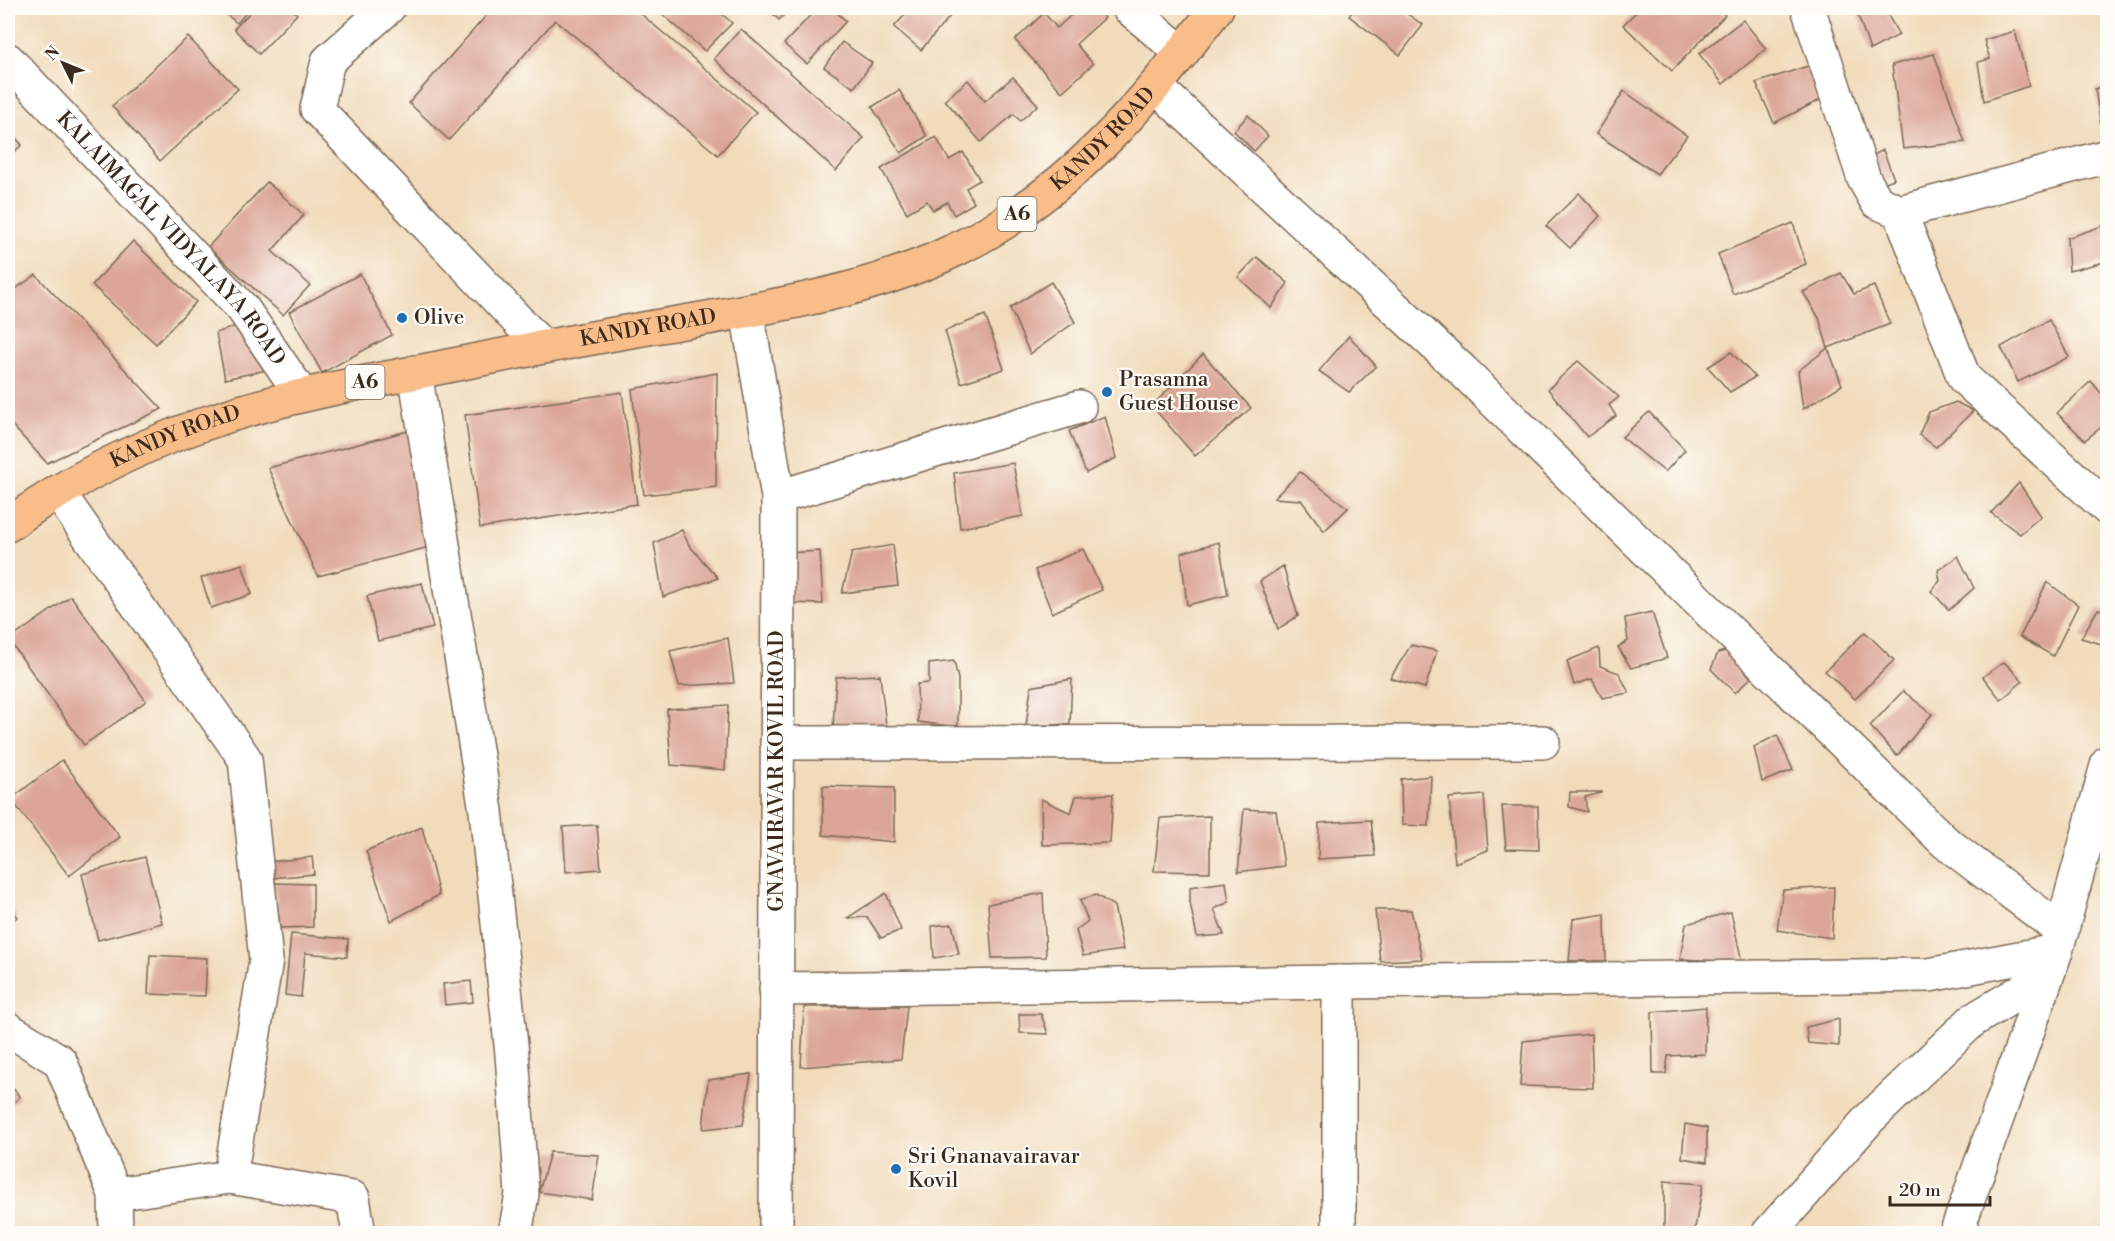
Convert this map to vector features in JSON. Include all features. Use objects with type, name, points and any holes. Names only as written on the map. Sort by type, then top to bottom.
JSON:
[{"type":"highway","name":"KANDY ROAD","points":[[12,513],[187,430],[302,395],[542,346],[747,311],[874,282],[955,250],[991,230],[1057,185],[1116,132],[1216,8]]},
{"type":"street","points":[[1129,8],[1182,53]]},
{"type":"street","points":[[1808,8],[1864,179],[1876,202],[1900,212],[2108,156]]},
{"type":"street","points":[[372,12],[328,61],[317,109],[542,346]]},
{"type":"street","name":"KALAIMAGAL VIDYALAYA ROAD","points":[[8,60],[243,309],[302,395]]},
{"type":"street","points":[[1155,86],[1463,371],[1945,842],[2055,953]]},
{"type":"street","points":[[1900,212],[1964,378],[2108,509]]},
{"type":"street","name":"GNAVAIRAVAR KOVIL ROAD","points":[[747,311],[778,497],[776,1233]]},
{"type":"street","points":[[415,372],[486,811],[512,1054],[522,1194],[515,1233]]},
{"type":"street","points":[[778,497],[1078,407]]},
{"type":"street","points":[[58,492],[245,759],[266,960],[230,1177]]},
{"type":"street","points":[[777,743],[1544,742]]},
{"type":"street","points":[[1956,1233],[2055,953],[2108,762]]},
{"type":"street","points":[[776,989],[1929,975],[2055,953]]},
{"type":"street","points":[[1768,1233],[1869,1119],[1973,1020],[2055,953]]},
{"type":"street","points":[[1339,982],[1339,1233]]},
{"type":"street","points":[[8,1029],[60,1061],[115,1194],[116,1233]]},
{"type":"street","points":[[115,1194],[230,1177],[353,1198],[359,1233]]},
{"type":"building","points":[[218,8],[250,8],[237,23]]},
{"type":"building","points":[[254,8],[291,8],[297,14],[259,54],[234,29]]},
{"type":"building","points":[[493,8],[634,8],[756,112],[718,155],[555,20],[449,140],[409,103]]},
{"type":"building","points":[[655,8],[715,8],[732,23],[705,51]]},
{"type":"building","points":[[767,8],[791,8],[779,20]]},
{"type":"building","points":[[817,8],[832,8],[846,21],[807,64],[784,44]]},
{"type":"building","points":[[911,8],[957,8],[921,50],[894,27]]},
{"type":"building","points":[[1079,8],[1096,8],[1105,18],[1076,44],[1093,64],[1062,92],[1015,40],[1044,13],[1057,28]]},
{"type":"building","points":[[1355,8],[1399,8],[1423,25],[1400,55],[1349,16]]},
{"type":"building","points":[[1640,8],[1717,8],[1725,15],[1672,71],[1623,25]]},
{"type":"building","points":[[1884,8],[1899,35],[1870,50],[1858,15]]},
{"type":"building","points":[[1743,20],[1766,49],[1723,84],[1699,54]]},
{"type":"building","points":[[741,29],[864,138],[836,171],[714,59]]},
{"type":"building","points":[[2015,31],[2029,86],[1984,101],[1978,62],[1990,59],[1984,40]]},
{"type":"building","points":[[188,37],[238,89],[160,161],[112,106]]},
{"type":"building","points":[[842,42],[872,63],[854,88],[824,67]]},
{"type":"building","points":[[1934,54],[1965,142],[1903,149],[1892,65]]},
{"type":"building","points":[[1811,65],[1822,99],[1774,123],[1756,83]]},
{"type":"building","points":[[1013,77],[1038,105],[1020,121],[1014,114],[981,142],[945,100],[968,80],[985,101]]},
{"type":"building","points":[[2108,84],[2108,123],[2101,125],[2095,89]]},
{"type":"building","points":[[899,90],[927,136],[901,153],[872,107]]},
{"type":"building","points":[[1624,91],[1687,136],[1657,174],[1596,134]]},
{"type":"building","points":[[1248,115],[1268,136],[1254,151],[1234,131]]},
{"type":"building","points":[[8,129],[22,145],[8,157]]},
{"type":"building","points":[[936,137],[949,160],[963,152],[980,180],[966,188],[974,203],[954,215],[947,202],[933,210],[927,201],[907,213],[881,169]]},
{"type":"building","points":[[1870,142],[1872,156],[1883,150],[1894,179],[1877,185],[1866,150]]},
{"type":"building","points":[[267,182],[304,215],[272,251],[310,285],[283,315],[208,247]]},
{"type":"building","points":[[1579,193],[1600,216],[1570,248],[1546,226]]},
{"type":"building","points":[[1793,223],[1806,264],[1733,294],[1718,254]]},
{"type":"building","points":[[2105,225],[2108,261],[2069,271],[2067,238]]},
{"type":"building","points":[[133,241],[196,302],[156,344],[92,285]]},
{"type":"building","points":[[1257,257],[1288,283],[1271,308],[1238,277]]},
{"type":"building","points":[[1841,273],[1854,294],[1874,286],[1890,324],[1828,348],[1819,318],[1803,292]]},
{"type":"building","points":[[360,274],[392,335],[322,373],[289,312]]},
{"type":"building","points":[[36,275],[162,409],[47,463],[8,421],[8,294]]},
{"type":"building","points":[[1051,282],[1075,322],[1030,354],[1010,308]]},
{"type":"building","points":[[985,315],[1004,369],[961,383],[945,331]]},
{"type":"building","points":[[2049,320],[2069,357],[2018,382],[2001,347]]},
{"type":"building","points":[[245,323],[276,368],[225,379],[216,333]]},
{"type":"building","points":[[1349,336],[1376,366],[1349,392],[1319,371]]},
{"type":"building","points":[[1828,348],[1842,385],[1803,409],[1798,371]]},
{"type":"building","points":[[1731,352],[1755,377],[1730,392],[1708,367]]},
{"type":"building","points":[[1203,354],[1251,408],[1195,456],[1152,406]]},
{"type":"building","points":[[1578,361],[1619,397],[1609,405],[1616,416],[1587,437],[1548,389]]},
{"type":"building","points":[[717,373],[716,487],[644,495],[632,389]]},
{"type":"building","points":[[2091,381],[2108,401],[2108,422],[2085,440],[2057,413]]},
{"type":"building","points":[[622,392],[637,504],[480,528],[465,415]]},
{"type":"building","points":[[1956,402],[1973,411],[1936,447],[1919,435],[1929,412]]},
{"type":"building","points":[[1649,412],[1685,450],[1665,472],[1622,437]]},
{"type":"building","points":[[1105,416],[1116,458],[1086,473],[1069,431]]},
{"type":"building","points":[[415,429],[433,546],[318,576],[268,468]]},
{"type":"building","points":[[1013,463],[1023,516],[960,528],[954,473]]},
{"type":"building","points":[[1300,472],[1348,508],[1324,531],[1301,500],[1274,498]]},
{"type":"building","points":[[2019,483],[2041,516],[2020,534],[1991,513]]},
{"type":"building","points":[[682,530],[689,545],[718,578],[663,597],[654,543]]},
{"type":"building","points":[[1219,542],[1228,595],[1187,605],[1181,553]]},
{"type":"building","points":[[893,545],[898,586],[842,593],[852,552]]},
{"type":"building","points":[[1083,549],[1102,590],[1052,613],[1035,570]]},
{"type":"building","points":[[820,551],[823,604],[788,603],[787,553]]},
{"type":"building","points":[[1958,556],[1974,588],[1949,610],[1931,591],[1940,581],[1938,570]]},
{"type":"building","points":[[242,564],[252,594],[211,608],[201,578]]},
{"type":"building","points":[[1283,566],[1298,616],[1278,629],[1260,581]]},
{"type":"building","points":[[2047,582],[2078,605],[2053,656],[2020,637]]},
{"type":"building","points":[[422,583],[433,628],[378,641],[367,596]]},
{"type":"building","points":[[71,596],[146,701],[84,745],[9,640]]},
{"type":"building","points":[[2098,609],[2108,612],[2108,646],[2081,638]]},
{"type":"building","points":[[1652,612],[1667,658],[1631,668],[1618,647],[1628,641],[1625,618]]},
{"type":"building","points":[[1865,632],[1894,660],[1855,699],[1825,671]]},
{"type":"building","points":[[728,638],[734,683],[679,686],[670,651]]},
{"type":"building","points":[[1411,645],[1437,651],[1425,688],[1390,678]]},
{"type":"building","points":[[1599,648],[1600,666],[1619,673],[1629,693],[1602,698],[1592,679],[1574,685],[1567,661]]},
{"type":"building","points":[[1729,650],[1751,678],[1735,693],[1711,669],[1718,653]]},
{"type":"building","points":[[954,661],[958,679],[958,727],[918,722],[917,684],[929,683],[929,664]]},
{"type":"building","points":[[2004,662],[2023,681],[2001,700],[1983,677]]},
{"type":"building","points":[[880,675],[886,725],[833,728],[836,677]]},
{"type":"building","points":[[1072,679],[1070,724],[1026,726],[1031,687]]},
{"type":"building","points":[[1903,691],[1932,714],[1897,756],[1870,726]]},
{"type":"building","points":[[728,705],[725,770],[671,765],[667,709]]},
{"type":"building","points":[[1777,735],[1793,770],[1762,782],[1754,747]]},
{"type":"building","points":[[62,760],[120,837],[69,876],[11,799]]},
{"type":"building","points":[[1431,776],[1429,826],[1402,825],[1401,779]]},
{"type":"building","points":[[823,786],[894,788],[894,842],[823,835]]},
{"type":"building","points":[[1570,792],[1601,793],[1585,797],[1587,812],[1569,807]]},
{"type":"building","points":[[1113,794],[1110,843],[1042,845],[1041,799],[1071,813],[1076,796]]},
{"type":"building","points":[[1484,795],[1488,850],[1455,863],[1449,798]]},
{"type":"building","points":[[1502,806],[1538,806],[1539,850],[1506,849]]},
{"type":"building","points":[[1244,809],[1276,811],[1284,866],[1238,872]]},
{"type":"building","points":[[1210,816],[1210,872],[1154,871],[1160,818]]},
{"type":"building","points":[[1371,820],[1375,856],[1318,859],[1319,823]]},
{"type":"building","points":[[597,825],[601,869],[566,872],[563,827]]},
{"type":"building","points":[[422,827],[439,895],[391,921],[366,851]]},
{"type":"building","points":[[145,857],[162,923],[98,940],[82,874]]},
{"type":"building","points":[[312,857],[314,874],[261,879],[260,863]]},
{"type":"building","points":[[1226,882],[1229,902],[1214,909],[1224,935],[1197,937],[1190,903],[1190,887]]},
{"type":"building","points":[[274,883],[313,884],[313,927],[280,928]]},
{"type":"building","points":[[1834,887],[1832,938],[1777,930],[1783,890]]},
{"type":"building","points":[[886,893],[901,930],[881,938],[867,917],[847,918]]},
{"type":"building","points":[[1043,893],[1046,957],[992,958],[988,904]]},
{"type":"building","points":[[1096,895],[1114,906],[1123,950],[1083,956],[1076,930],[1088,921],[1080,900]]},
{"type":"building","points":[[8,906],[17,917],[8,925]]},
{"type":"building","points":[[1375,910],[1411,910],[1422,959],[1380,961]]},
{"type":"building","points":[[1731,912],[1742,962],[1680,959],[1686,924]]},
{"type":"building","points":[[1605,914],[1606,961],[1569,961],[1573,919]]},
{"type":"building","points":[[952,924],[959,954],[934,958],[932,926]]},
{"type":"building","points":[[291,934],[348,939],[347,957],[305,953],[301,997],[285,995]]},
{"type":"building","points":[[150,955],[207,958],[205,996],[148,994]]},
{"type":"building","points":[[471,981],[473,1002],[445,1005],[443,984]]},
{"type":"building","points":[[907,1006],[901,1059],[801,1067],[804,1007]]},
{"type":"building","points":[[1706,1007],[1705,1054],[1668,1056],[1666,1074],[1653,1074],[1652,1012]]},
{"type":"building","points":[[1019,1014],[1041,1014],[1048,1034],[1020,1033]]},
{"type":"building","points":[[1839,1019],[1839,1046],[1808,1043],[1806,1027]]},
{"type":"building","points":[[1591,1034],[1593,1088],[1520,1086],[1523,1041]]},
{"type":"building","points":[[751,1074],[743,1125],[703,1129],[708,1080]]},
{"type":"building","points":[[8,1082],[20,1097],[8,1107]]},
{"type":"building","points":[[1685,1124],[1707,1128],[1707,1162],[1682,1158]]},
{"type":"building","points":[[550,1152],[599,1155],[592,1200],[539,1192]]},
{"type":"building","points":[[1664,1181],[1703,1184],[1694,1233],[1664,1229]]},
{"type":"place","name":"Olive","points":[[402,318]]},
{"type":"place","name":"Prasanna Guest House","points":[[1107,392]]},
{"type":"place","name":"Sri Gnanavairavar Kovil","points":[[896,1169]]}]
